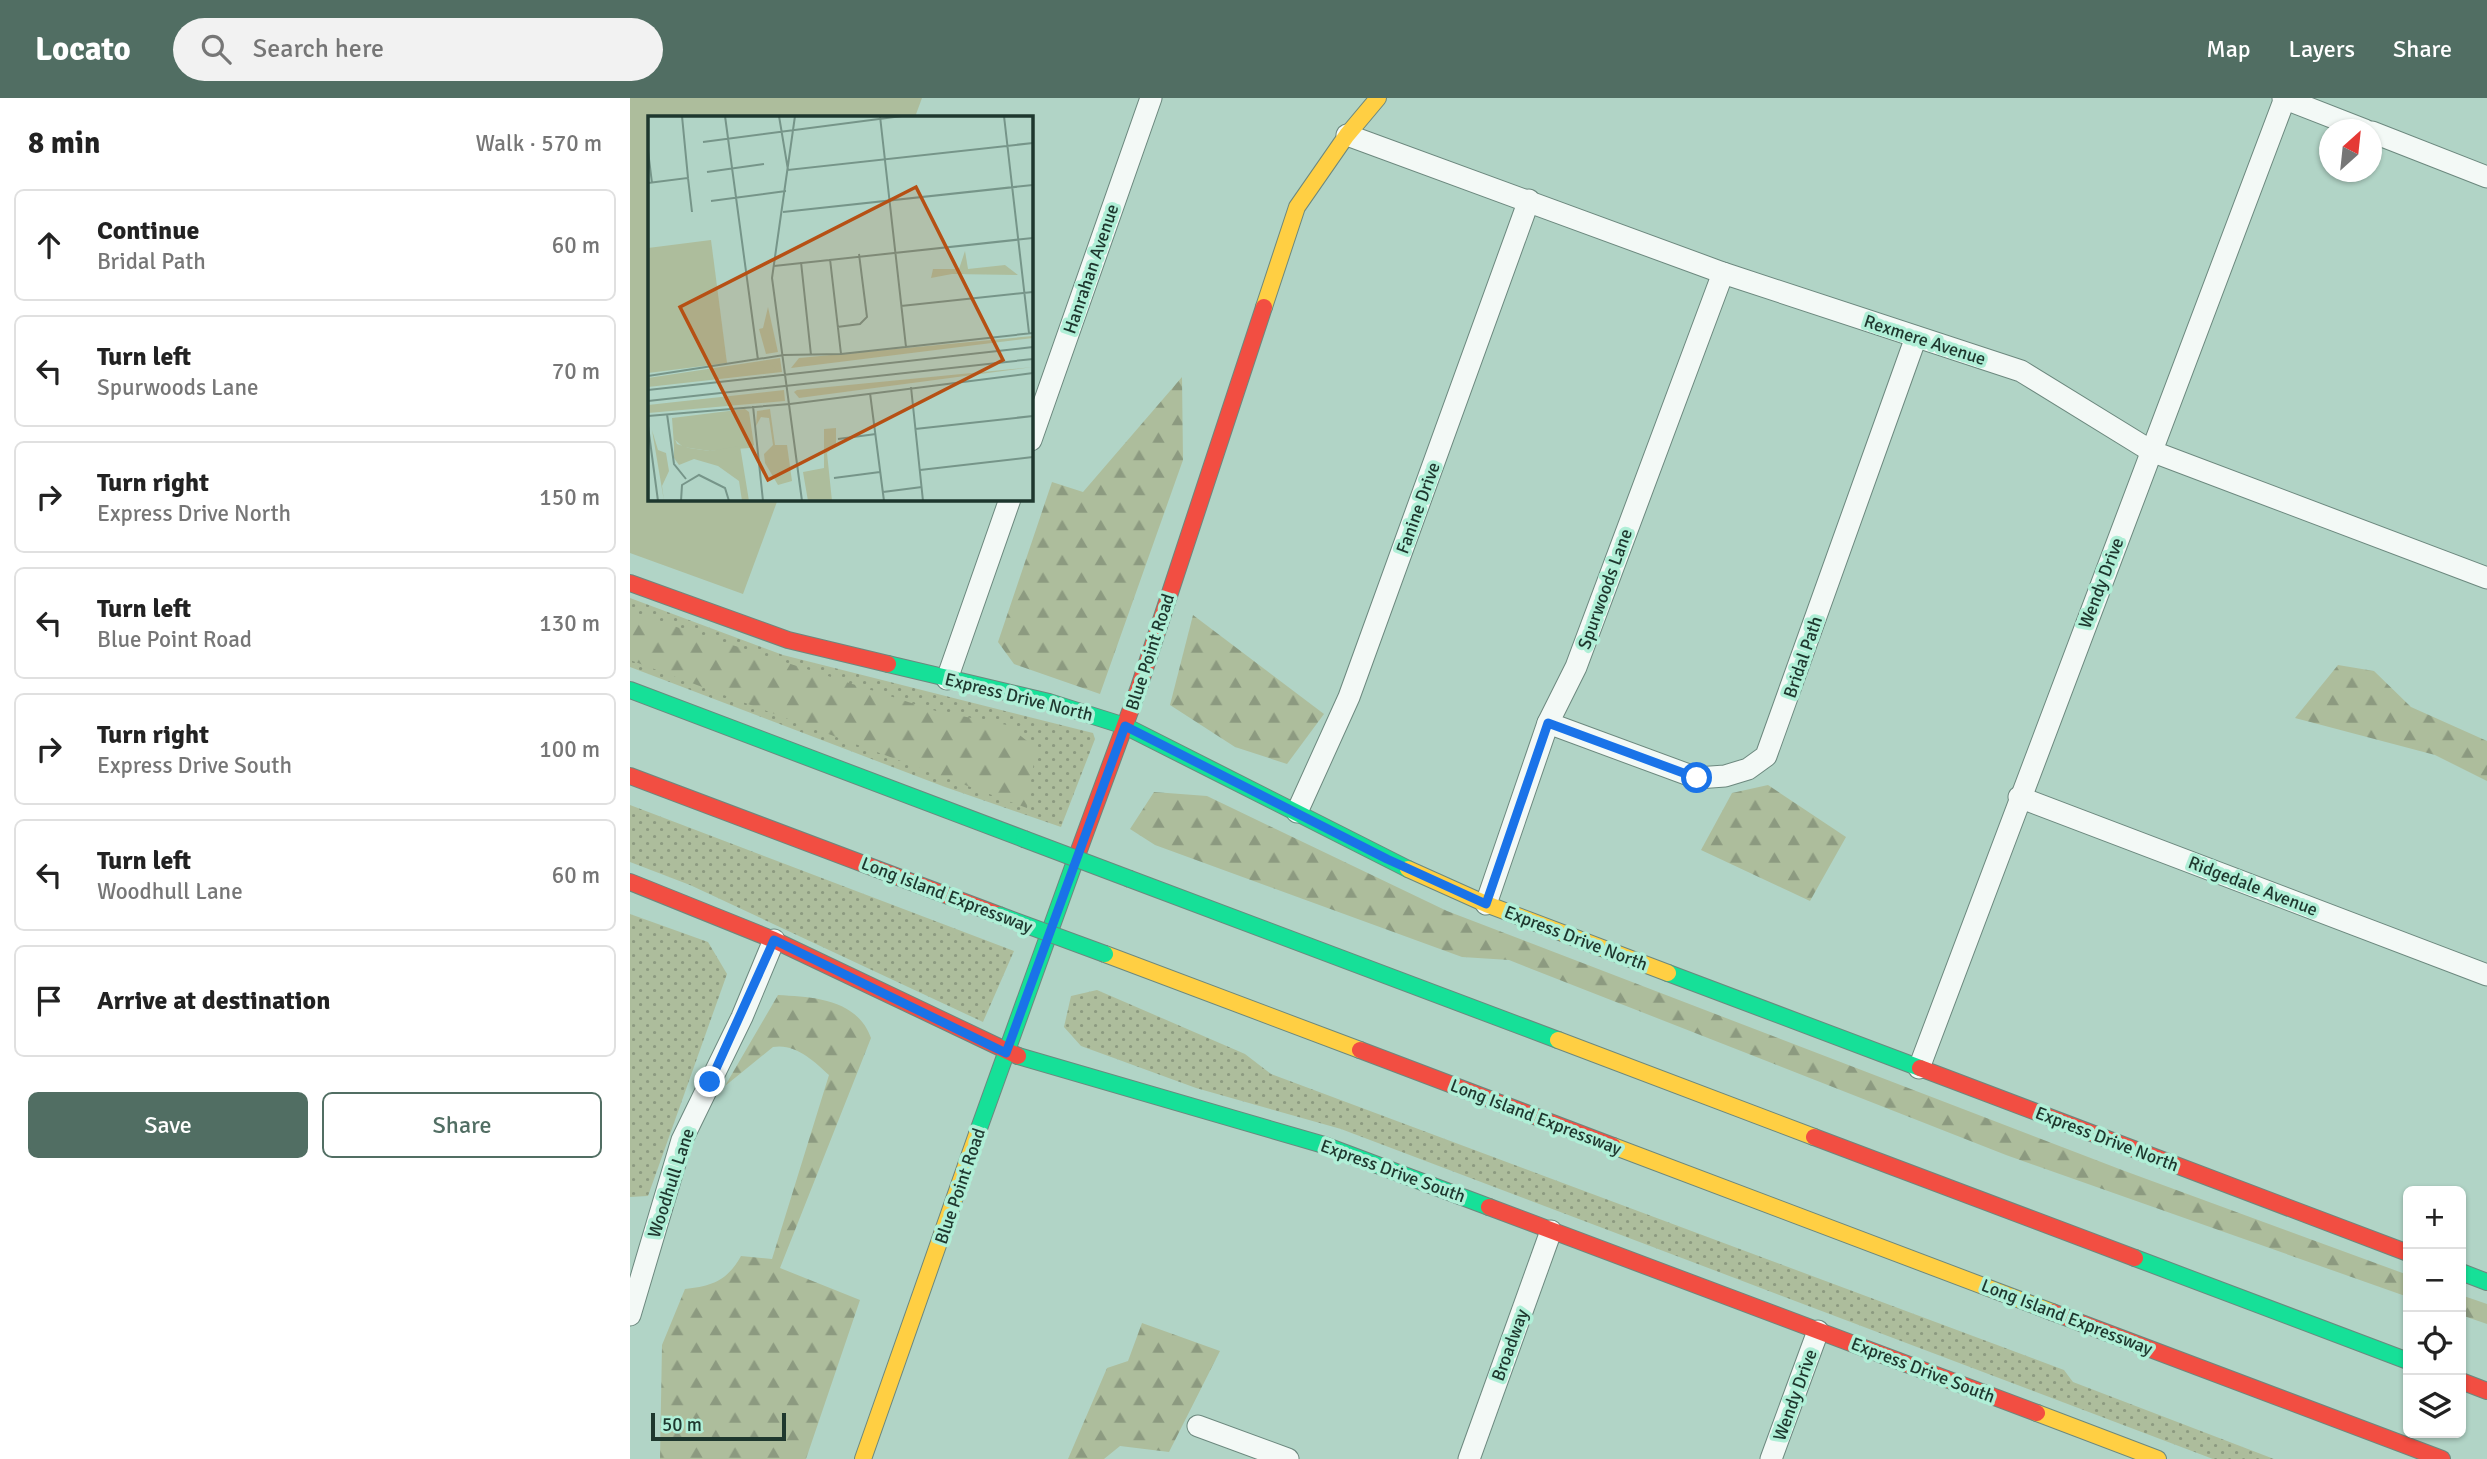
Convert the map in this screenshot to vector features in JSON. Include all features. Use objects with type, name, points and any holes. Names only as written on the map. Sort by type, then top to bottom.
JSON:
[{"type":"main road","name":"Blue Point Road","points":[[863,1459],[1125,726],[1297,207],[1347,135],[1378,98]]},
{"type":"main road","name":"Express Drive North","points":[[630,583],[788,640],[1049,702],[1125,726],[1419,875],[1486,904],[2403,1251]]},
{"type":"main road","points":[[630,690],[2403,1359]]},
{"type":"main road","name":"Long Island Expressway","points":[[630,776],[2442,1459]]},
{"type":"main road","name":"Express Drive South","points":[[630,882],[774,940],[1006,1053],[1039,1065],[1265,1125],[1389,1168],[2158,1459]]},
{"type":"main road","points":[[2466,1274],[2487,1282]]},
{"type":"main road","points":[[2466,1383],[2487,1391]]},
{"type":"street","name":"Hanrahan Avenue","points":[[1032,437],[1151,98]]},
{"type":"street","points":[[2284,98],[2337,119]]},
{"type":"street","name":"Wendy Drive","points":[[1919,1068],[2284,98]]},
{"type":"street","name":"Rexmere Avenue","points":[[1347,135],[1723,273],[2021,371],[2151,452],[2487,578]]},
{"type":"street","points":[[2382,136],[2487,177]]},
{"type":"street","name":"Fanine Drive","points":[[1297,813],[1349,697],[1529,200]]},
{"type":"street","name":"Spurwoods Lane","points":[[1486,904],[1548,723],[1576,667],[1723,273]]},
{"type":"street","name":"Bridal Path","points":[[1548,723],[1697,778],[1725,776],[1748,769],[1766,756],[1916,337]]},
{"type":"street","points":[[947,678],[1010,500]]},
{"type":"street","name":"Ridgedale Avenue","points":[[2019,797],[2487,975]]},
{"type":"street","name":"Woodhull Lane","points":[[630,1315],[682,1140],[742,1017],[774,940]]},
{"type":"street","name":"Broadway","points":[[1469,1459],[1551,1231]]},
{"type":"street","name":"Wendy Drive","points":[[1771,1459],[1818,1331]]},
{"type":"street","points":[[1198,1426],[1288,1459]]},
{"type":"green space","points":[[630,98],[922,98],[915,116],[648,116],[648,500],[778,500],[743,594],[630,553]]},
{"type":"green space","points":[[1182,377],[1183,460],[1100,694],[1014,664],[998,642],[1052,482],[1083,492]]},
{"type":"green space","points":[[630,598],[783,655],[1093,733],[1095,739],[1061,827],[945,787],[630,667]]},
{"type":"green space","points":[[630,612],[936,711],[1007,725],[1036,748],[1027,808],[630,660]]},
{"type":"green space","points":[[1193,615],[1324,714],[1287,764],[1235,747],[1170,705]]},
{"type":"green space","points":[[2338,665],[2374,671],[2411,707],[2487,741],[2487,781],[2435,755],[2295,718]]},
{"type":"green space","points":[[1768,785],[1846,837],[1810,901],[1701,850],[1732,793]]},
{"type":"green space","points":[[1154,792],[1207,796],[1447,911],[2122,1170],[2403,1273],[2403,1295],[2006,1155],[1509,960],[1462,957],[1155,845],[1130,829]]},
{"type":"green space","points":[[630,805],[1014,951],[983,1022],[690,885],[630,862]]},
{"type":"green space","points":[[630,914],[708,942],[727,974],[648,1196],[630,1197]]},
{"type":"green space","points":[[1097,990],[1245,1054],[1271,1074],[2064,1370],[2073,1382],[2274,1459],[2213,1459],[1341,1129],[1196,1088],[1081,1046],[1064,1027],[1071,996]]},
{"type":"green space","points":[[778,995],[820,999],[845,1008],[856,1015],[871,1038],[780,1268],[860,1300],[806,1459],[660,1459],[662,1345],[685,1289],[718,1281],[741,1256],[772,1259],[829,1075],[796,1050],[781,1046],[773,1047],[725,1086]]},
{"type":"green space","points":[[2466,1297],[2487,1304],[2487,1324],[2466,1317]]},
{"type":"green space","points":[[1142,1323],[1220,1351],[1169,1452],[1120,1446],[1104,1459],[1068,1459],[1107,1368],[1128,1361]]},
{"type":"traffic: fast","points":[[888,664],[1049,702],[1125,726],[1408,869]]},
{"type":"traffic: fast","points":[[630,690],[1024,839]]},
{"type":"traffic: fast","points":[[1024,839],[1130,879]]},
{"type":"traffic: fast","points":[[977,1134],[1078,853]]},
{"type":"traffic: fast","points":[[1130,879],[1558,1040]]},
{"type":"traffic: fast","points":[[999,915],[1105,954]]},
{"type":"traffic: fast","points":[[1668,973],[1920,1068]]},
{"type":"traffic: fast","points":[[1018,1056],[1324,1145],[1489,1207]]},
{"type":"traffic: fast","points":[[2135,1258],[2403,1359]]},
{"type":"traffic: fast","points":[[2466,1274],[2487,1282]]},
{"type":"traffic: slow","points":[[1264,307],[1297,207],[1347,135],[1378,98]]},
{"type":"traffic: slow","points":[[1408,869],[1486,904],[1668,973]]},
{"type":"traffic: slow","points":[[1105,954],[1360,1050]]},
{"type":"traffic: slow","points":[[1558,1040],[1814,1137]]},
{"type":"traffic: slow","points":[[863,1459],[977,1134]]},
{"type":"traffic: slow","points":[[1613,1146],[2052,1312]]},
{"type":"traffic: slow","points":[[2037,1413],[2158,1459]]},
{"type":"traffic: jam","points":[[1078,853],[1139,687],[1264,307]]},
{"type":"traffic: jam","points":[[630,583],[788,640],[888,664]]},
{"type":"traffic: jam","points":[[630,776],[999,915]]},
{"type":"traffic: jam","points":[[630,882],[774,940],[1018,1056]]},
{"type":"traffic: jam","points":[[1360,1050],[1613,1146]]},
{"type":"traffic: jam","points":[[1920,1068],[2403,1251]]},
{"type":"traffic: jam","points":[[1814,1137],[2135,1258]]},
{"type":"traffic: jam","points":[[1489,1207],[2037,1413]]},
{"type":"traffic: jam","points":[[2052,1312],[2442,1459]]},
{"type":"traffic: jam","points":[[2466,1383],[2487,1391]]},
{"type":"route","points":[[710,1082],[742,1017],[774,940],[1006,1053],[1125,726],[1429,880],[1486,904],[1548,723],[1697,778]]}]
